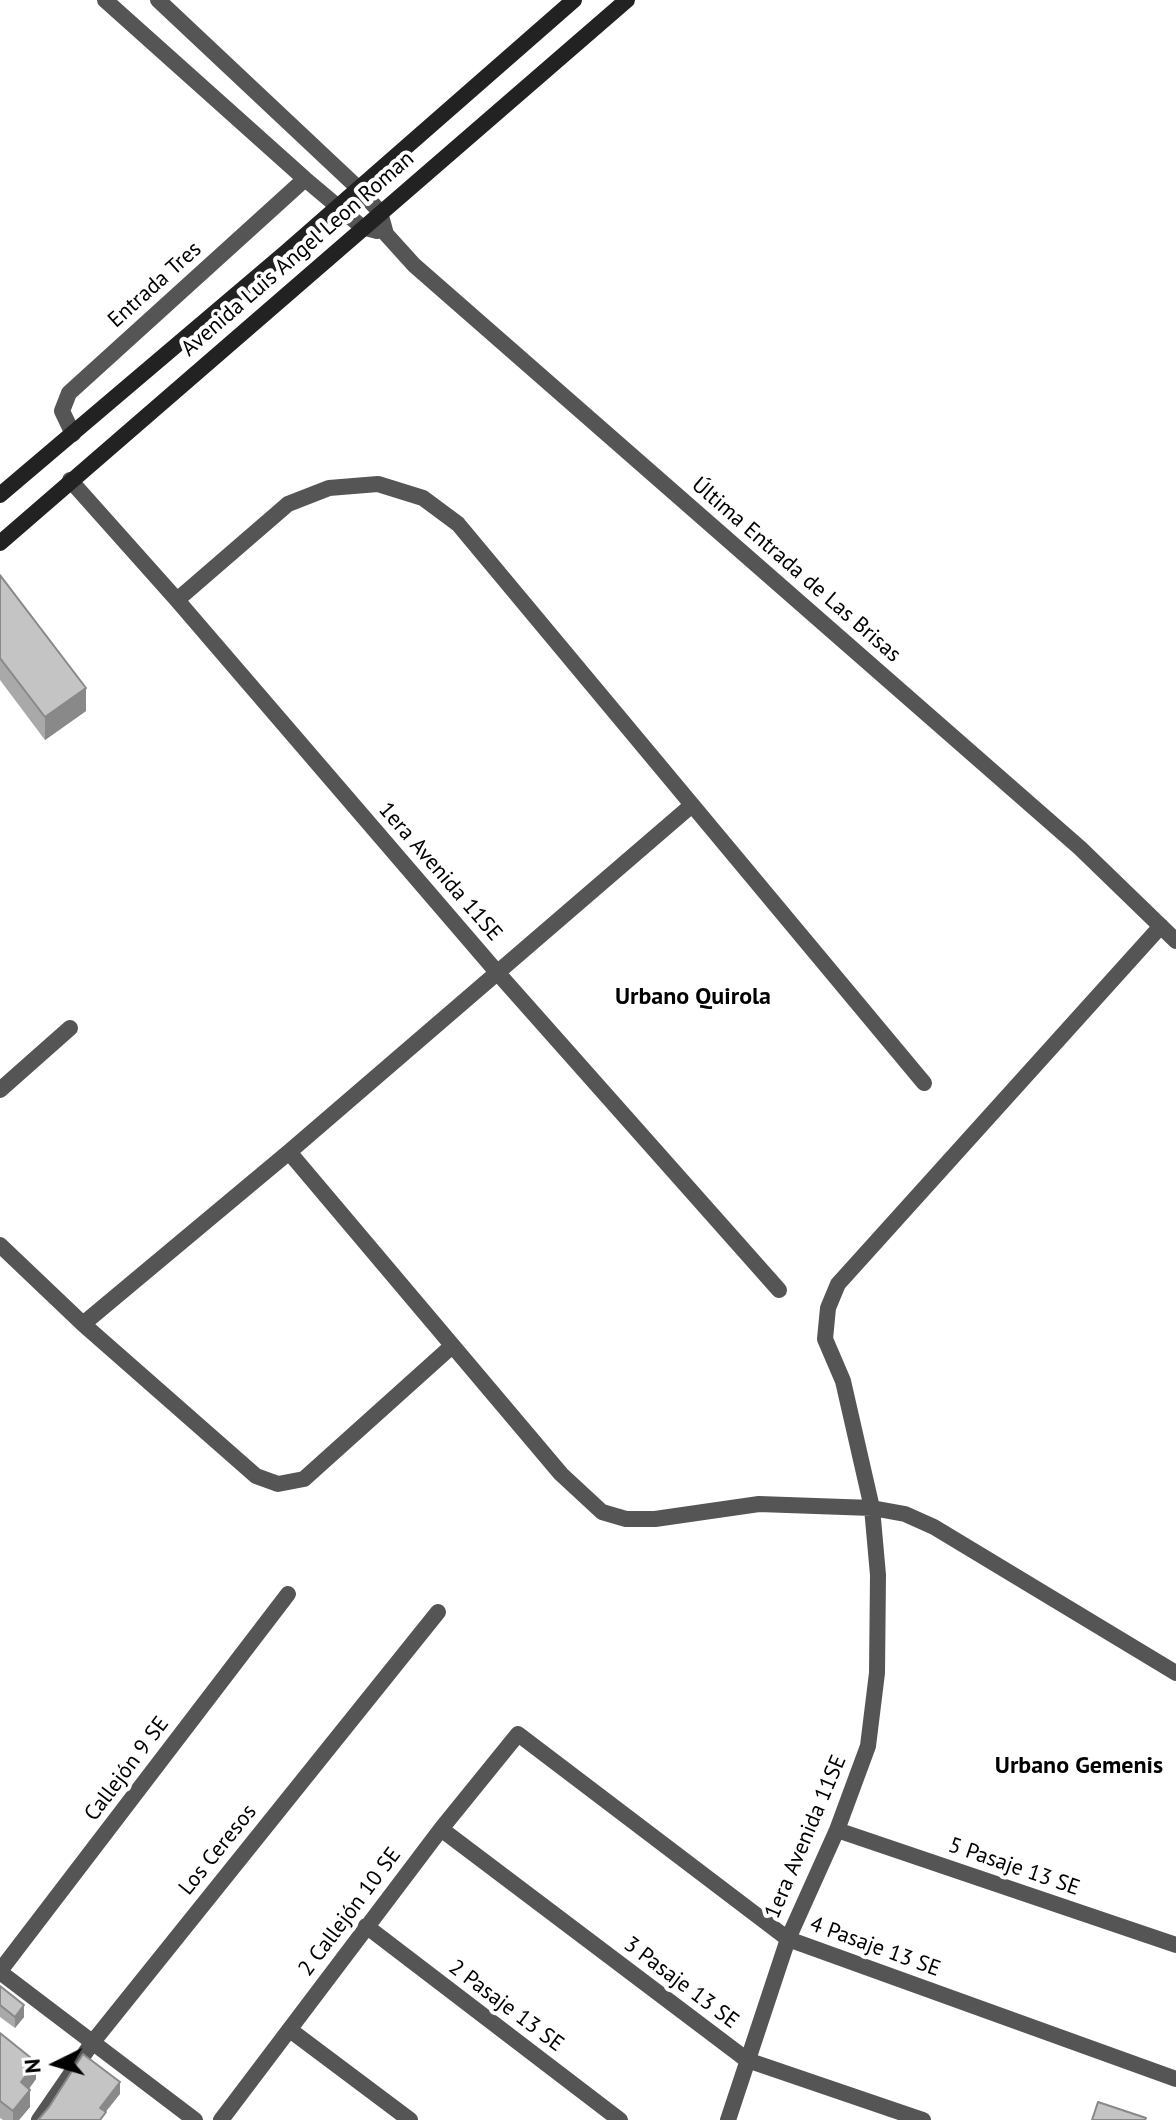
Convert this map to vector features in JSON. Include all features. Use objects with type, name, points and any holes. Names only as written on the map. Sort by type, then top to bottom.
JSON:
[{"type":"main road","name":"Avenida Luis Angel Leon Roman","points":[[1,494],[574,0]]},
{"type":"main road","name":"Avenida Luis Angel Leon Roman","points":[[0,543],[627,0]]},
{"type":"street","points":[[105,0],[362,227],[386,234]]},
{"type":"street","name":"Última Entrada de Las Brisas","points":[[158,0],[358,188],[380,212],[386,234],[414,265],[1080,848],[1176,941]]},
{"type":"street","name":"Entrada Tres","points":[[73,434],[62,411],[69,393],[305,179]]},
{"type":"street","name":"1era Avenida 11SE","points":[[70,480],[496,971],[779,1290]]},
{"type":"street","points":[[177,600],[288,504],[329,488],[378,484],[423,498],[458,524],[924,1083]]},
{"type":"street","points":[[83,1324],[289,1152],[692,805]]},
{"type":"street","name":"1era Avenida 11SE","points":[[728,2120],[788,1939],[837,1830],[868,1746],[877,1673],[878,1575],[872,1508],[843,1381],[825,1339],[828,1308],[838,1284],[1161,926]]},
{"type":"street","points":[[0,1090],[70,1028]]},
{"type":"street","points":[[289,1152],[561,1474],[602,1512],[626,1519],[641,1519],[759,1504],[872,1508],[905,1514],[934,1527],[1176,1673]]},
{"type":"street","points":[[0,1245],[83,1324],[256,1476],[278,1484],[304,1479],[452,1346]]},
{"type":"street","name":"Callejón 9 SE","points":[[0,1972],[288,1594]]},
{"type":"street","name":"Los Ceresos","points":[[39,2120],[92,2043],[438,1612]]},
{"type":"street","name":"2 Callejón 10 SE","points":[[221,2120],[366,1926],[518,1734]]},
{"type":"street","name":"4 Pasaje 13 SE","points":[[518,1734],[788,1939],[1176,2079]]},
{"type":"street","name":"3 Pasaje 13 SE","points":[[441,1829],[747,2060],[923,2120]]},
{"type":"street","name":"5 Pasaje 13 SE","points":[[837,1830],[1176,1945]]},
{"type":"street","name":"2 Pasaje 13 SE","points":[[366,1926],[620,2120]]},
{"type":"street","points":[[0,1972],[195,2120]]},
{"type":"street","points":[[290,2030],[410,2120]]},
{"type":"building","points":[[0,575],[86,688],[45,717],[0,658]]},
{"type":"building","points":[[0,1986],[24,2005],[15,2017],[0,2005]]},
{"type":"building","points":[[0,2033],[36,2062],[21,2082],[30,2090],[13,2111],[0,2101]]},
{"type":"building","points":[[83,2054],[120,2082],[100,2108],[106,2112],[100,2120],[38,2120],[49,2107]]},
{"type":"building","points":[[1098,2102],[1146,2118],[1092,2120]]},
{"type":"district","name":"Urbano Quirola","points":[[693,997]]},
{"type":"district","name":"Urbano Gemenis","points":[[1079,1766]]}]
